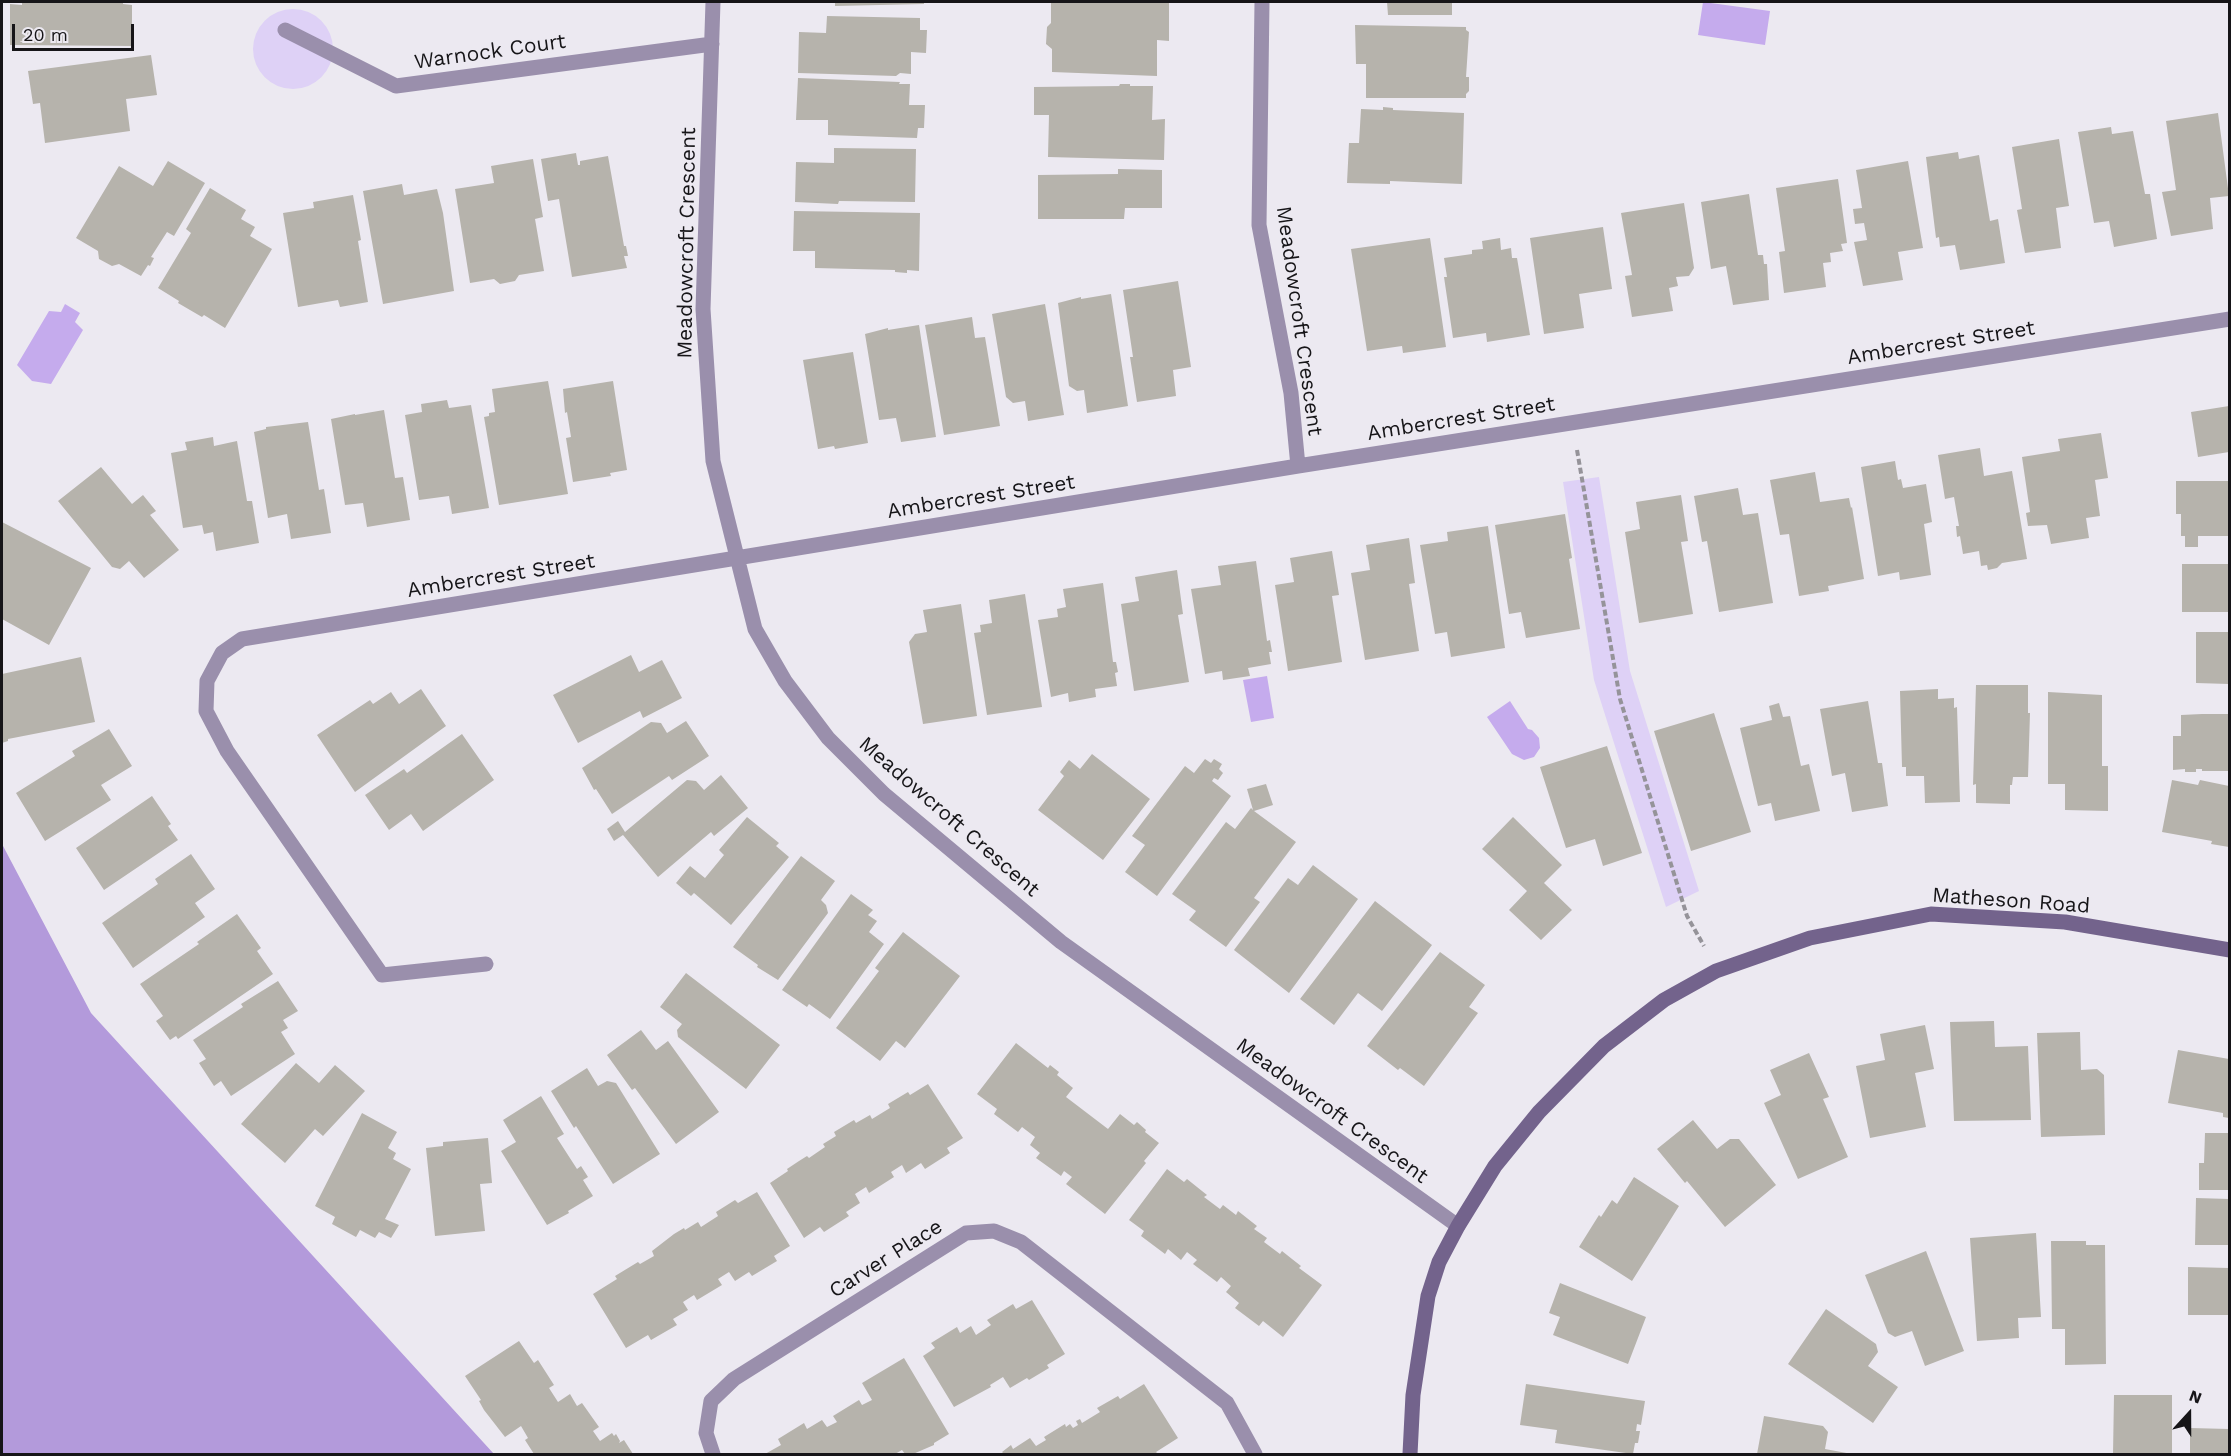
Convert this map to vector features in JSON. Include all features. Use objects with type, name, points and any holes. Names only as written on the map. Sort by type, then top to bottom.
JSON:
[{"type":"street","name":"Meadowcroft Crescent","points":[[713,2],[703,309],[713,461],[755,629],[785,681],[828,738],[884,794],[1061,942],[1458,1226]]},
{"type":"street","name":"Meadowcroft Crescent","points":[[1262,2],[1259,225],[1291,393],[1298,466]]},
{"type":"street","name":"Warnock Court","points":[[285,30],[396,86],[712,44]]},
{"type":"street","name":"Ambercrest Street","points":[[486,964],[382,975],[227,751],[206,711],[207,681],[222,653],[242,639],[1298,466],[2229,319]]},
{"type":"street","name":"Matheson Road","points":[[1410,1455],[1413,1395],[1428,1296],[1439,1262],[1458,1226],[1495,1167],[1531,1121],[1604,1046],[1664,1000],[1716,971],[1810,938],[1931,914],[2065,922],[2229,950]]},
{"type":"street","name":"Carver Place","points":[[713,1455],[706,1433],[711,1401],[734,1379],[966,1233],[994,1231],[1021,1242],[1227,1403],[1255,1455]]},
{"type":"path","points":[[1572,422],[1620,699],[1687,916],[1716,971]]},
{"type":"shaded area","points":[[1703,2],[1770,11],[1765,45],[1698,35]]},
{"type":"shaded area","points":[[293,9],[308,12],[321,21],[330,34],[333,49],[330,64],[321,77],[308,86],[293,89],[278,86],[265,77],[256,64],[253,49],[256,34],[265,21],[278,12]]},
{"type":"shaded area","points":[[65,304],[80,313],[75,322],[83,330],[51,384],[32,381],[17,365],[49,311],[61,312]]},
{"type":"shaded area","points":[[1599,477],[1630,671],[1699,891],[1666,907],[1594,680],[1563,482]]},
{"type":"shaded area","points":[[1267,676],[1274,718],[1251,722],[1243,680]]},
{"type":"shaded area","points":[[1510,701],[1528,729],[1539,738],[1540,748],[1534,757],[1524,760],[1512,754],[1487,717]]},
{"type":"shaded area","points":[[2,844],[91,1013],[494,1454],[2,1454]]},
{"type":"building","points":[[22,2],[123,2],[123,4],[132,5],[132,46],[10,45],[10,4],[22,5]]},
{"type":"building","points":[[835,2],[924,2],[924,4],[835,6]]},
{"type":"building","points":[[1051,2],[1169,2],[1169,41],[1157,40],[1157,76],[1052,72],[1052,49],[1046,44],[1047,27],[1051,23]]},
{"type":"building","points":[[1387,2],[1452,2],[1452,15],[1388,15]]},
{"type":"building","points":[[827,16],[920,18],[920,30],[927,30],[926,53],[911,52],[911,74],[900,73],[896,76],[798,73],[799,32],[826,33]]},
{"type":"building","points":[[1355,25],[1466,27],[1469,32],[1466,77],[1469,77],[1469,91],[1466,98],[1366,98],[1366,64],[1356,64]]},
{"type":"building","points":[[151,55],[157,95],[126,99],[130,131],[45,143],[40,103],[33,104],[28,71]]},
{"type":"building","points":[[798,78],[910,84],[909,105],[925,105],[924,128],[918,128],[917,138],[828,135],[828,120],[796,120]]},
{"type":"building","points":[[1120,84],[1153,86],[1152,120],[1165,119],[1164,160],[1048,157],[1049,115],[1034,115],[1034,87],[1119,86]]},
{"type":"building","points":[[1383,107],[1393,108],[1393,110],[1464,113],[1462,184],[1390,181],[1390,184],[1347,183],[1349,143],[1359,143],[1361,109],[1383,110]]},
{"type":"building","points":[[2218,113],[2229,196],[2210,198],[2213,229],[2171,236],[2162,192],[2176,190],[2166,121]]},
{"type":"building","points":[[2111,127],[2112,134],[2133,131],[2145,194],[2150,194],[2157,239],[2114,247],[2109,221],[2094,223],[2078,132]]},
{"type":"building","points":[[2059,139],[2069,206],[2056,208],[2061,248],[2025,253],[2017,210],[2022,209],[2012,147]]},
{"type":"building","points":[[834,148],[916,149],[915,202],[839,201],[838,204],[795,202],[796,162],[834,163]]},
{"type":"building","points":[[1958,152],[1959,159],[1979,155],[1990,221],[1998,219],[2005,263],[1960,270],[1955,245],[1940,247],[1939,237],[1936,238],[1926,157]]},
{"type":"building","points":[[576,153],[578,165],[580,161],[608,156],[624,246],[626,246],[628,256],[624,256],[627,268],[572,277],[559,199],[548,201],[541,159]]},
{"type":"building","points":[[533,159],[543,217],[535,219],[544,271],[519,275],[515,281],[500,284],[494,279],[470,283],[455,189],[494,183],[491,166]]},
{"type":"building","points":[[168,161],[205,183],[174,236],[167,232],[151,257],[154,258],[150,266],[148,265],[141,276],[119,264],[112,266],[99,259],[98,251],[76,238],[119,166],[153,186]]},
{"type":"building","points":[[1908,161],[1923,248],[1898,252],[1903,280],[1863,286],[1854,242],[1867,240],[1864,223],[1855,224],[1853,209],[1862,208],[1856,170]]},
{"type":"building","points":[[1118,169],[1162,170],[1162,208],[1125,208],[1124,219],[1038,219],[1038,175],[1118,174]]},
{"type":"building","points":[[1838,179],[1847,243],[1841,244],[1843,251],[1830,253],[1831,262],[1823,263],[1826,287],[1784,293],[1779,252],[1785,251],[1776,188]]},
{"type":"building","points":[[402,184],[404,195],[437,189],[443,213],[454,291],[383,304],[363,191]]},
{"type":"building","points":[[210,188],[246,210],[241,219],[255,227],[250,236],[272,249],[225,328],[178,303],[179,301],[158,288],[191,233],[186,229]]},
{"type":"building","points":[[1749,194],[1758,255],[1763,255],[1764,264],[1767,264],[1769,300],[1733,305],[1726,266],[1711,269],[1701,202]]},
{"type":"building","points":[[353,195],[368,302],[340,307],[338,300],[298,307],[283,213],[314,208],[313,202]]},
{"type":"building","points":[[1684,203],[1694,268],[1689,276],[1676,277],[1678,286],[1669,288],[1673,311],[1632,317],[1625,276],[1632,275],[1621,213]]},
{"type":"building","points":[[794,211],[920,213],[919,271],[907,270],[907,273],[895,272],[895,270],[815,268],[815,251],[793,251]]},
{"type":"building","points":[[1603,227],[1612,289],[1579,294],[1584,328],[1544,334],[1530,238]]},
{"type":"building","points":[[1430,238],[1446,347],[1403,353],[1402,346],[1367,351],[1351,249]]},
{"type":"building","points":[[1500,238],[1501,250],[1511,248],[1512,258],[1517,258],[1530,335],[1487,342],[1486,333],[1453,338],[1444,277],[1447,277],[1444,258],[1472,254],[1472,250],[1483,249],[1482,241]]},
{"type":"building","points":[[1178,281],[1191,367],[1173,370],[1176,396],[1137,402],[1123,290]]},
{"type":"building","points":[[1111,294],[1128,406],[1087,413],[1084,390],[1077,391],[1069,386],[1058,303],[1081,297],[1081,299]]},
{"type":"building","points":[[1045,304],[1064,415],[1028,421],[1025,401],[1013,403],[1006,397],[992,314]]},
{"type":"building","points":[[972,317],[975,338],[985,337],[1000,426],[944,435],[925,325]]},
{"type":"building","points":[[919,325],[936,437],[901,442],[896,418],[879,420],[865,334],[888,328],[888,330]]},
{"type":"building","points":[[853,352],[868,443],[835,449],[834,446],[818,449],[803,360]]},
{"type":"building","points":[[548,381],[568,494],[499,505],[484,417],[495,412],[492,389]]},
{"type":"building","points":[[613,381],[627,470],[610,473],[611,476],[573,482],[566,438],[571,437],[567,412],[565,413],[563,389]]},
{"type":"building","points":[[447,400],[449,408],[471,405],[489,508],[452,514],[449,496],[419,500],[405,415],[422,412],[421,404]]},
{"type":"building","points":[[2229,406],[2229,452],[2198,457],[2191,412]]},
{"type":"building","points":[[384,410],[395,478],[403,477],[410,520],[367,527],[363,503],[345,505],[331,419]]},
{"type":"building","points":[[308,422],[319,490],[324,489],[331,533],[291,539],[287,514],[268,518],[254,432],[266,429],[266,427]]},
{"type":"building","points":[[2101,433],[2108,478],[2095,480],[2100,516],[2086,518],[2089,538],[2051,544],[2047,525],[2028,526],[2026,513],[2030,512],[2022,457],[2060,451],[2058,439]]},
{"type":"building","points":[[213,437],[214,446],[237,441],[247,501],[252,501],[259,543],[216,551],[213,532],[204,534],[202,525],[183,528],[171,453],[187,450],[185,442]]},
{"type":"building","points":[[1980,448],[1984,476],[2012,471],[2027,559],[2002,563],[1997,568],[1988,570],[1987,565],[1981,566],[1979,551],[1963,554],[1960,536],[1957,537],[1956,526],[1959,526],[1954,497],[1945,499],[1938,455]]},
{"type":"building","points":[[1895,461],[1898,480],[1901,479],[1903,488],[1926,484],[1932,522],[1924,524],[1931,575],[1900,580],[1899,572],[1878,576],[1861,467]]},
{"type":"building","points":[[101,467],[132,504],[143,495],[156,511],[150,515],[179,550],[144,578],[129,561],[120,569],[112,567],[58,501]]},
{"type":"building","points":[[1815,472],[1820,502],[1849,498],[1864,579],[1828,586],[1829,591],[1799,596],[1789,534],[1780,535],[1770,480]]},
{"type":"building","points":[[2176,481],[2229,481],[2229,536],[2198,536],[2198,547],[2185,547],[2185,536],[2181,536],[2181,514],[2176,514]]},
{"type":"building","points":[[1738,488],[1743,515],[1758,513],[1773,603],[1719,612],[1707,541],[1702,542],[1694,496]]},
{"type":"building","points":[[1681,495],[1688,541],[1681,542],[1693,614],[1639,623],[1625,532],[1640,529],[1636,502]]},
{"type":"building","points":[[1565,514],[1572,558],[1569,559],[1580,629],[1526,638],[1521,612],[1509,614],[1495,525]]},
{"type":"building","points":[[2,522],[91,568],[49,645],[2,619]]},
{"type":"building","points":[[1488,526],[1505,648],[1451,657],[1447,632],[1435,634],[1420,545],[1448,541],[1447,532]]},
{"type":"building","points":[[1409,538],[1415,583],[1409,584],[1419,651],[1365,660],[1351,573],[1370,570],[1366,545]]},
{"type":"building","points":[[1332,551],[1339,595],[1332,596],[1342,662],[1288,671],[1275,585],[1294,582],[1290,558]]},
{"type":"building","points":[[1256,561],[1267,641],[1270,640],[1272,652],[1269,652],[1271,664],[1248,668],[1250,676],[1223,680],[1222,671],[1205,674],[1191,589],[1221,585],[1218,566]]},
{"type":"building","points":[[2182,564],[2229,564],[2229,612],[2182,612]]},
{"type":"building","points":[[1177,570],[1183,614],[1178,615],[1189,682],[1134,691],[1121,604],[1139,601],[1135,577]]},
{"type":"building","points":[[1103,583],[1113,662],[1116,662],[1118,672],[1115,673],[1117,686],[1095,689],[1096,697],[1069,702],[1068,693],[1051,697],[1038,620],[1058,617],[1057,609],[1066,607],[1063,589]]},
{"type":"building","points":[[1025,594],[1042,707],[987,715],[974,633],[981,632],[980,625],[992,623],[989,600]]},
{"type":"building","points":[[961,604],[977,716],[923,724],[909,642],[915,634],[927,632],[923,610]]},
{"type":"building","points":[[2196,632],[2229,632],[2229,684],[2196,683]]},
{"type":"building","points":[[631,655],[639,672],[662,660],[682,698],[643,718],[640,711],[578,743],[553,695]]},
{"type":"building","points":[[81,657],[95,722],[8,739],[2,743],[2,674]]},
{"type":"building","points":[[1976,685],[2028,685],[2028,713],[2030,713],[2028,777],[2013,777],[2012,785],[2010,785],[2010,804],[1976,803],[1976,784],[1973,785]]},
{"type":"building","points":[[421,689],[446,726],[355,792],[317,735],[370,700],[373,704],[391,692],[399,704]]},
{"type":"building","points":[[1938,689],[1938,699],[1954,698],[1954,708],[1957,707],[1960,802],[1925,803],[1924,776],[1906,776],[1906,767],[1902,767],[1900,691]]},
{"type":"building","points":[[2048,692],[2102,695],[2102,766],[2108,766],[2108,811],[2065,810],[2065,784],[2048,784]]},
{"type":"building","points":[[1868,701],[1878,763],[1882,763],[1888,806],[1852,812],[1845,773],[1832,776],[1820,709]]},
{"type":"building","points":[[1779,703],[1783,717],[1790,716],[1801,766],[1809,764],[1820,811],[1775,821],[1771,803],[1758,806],[1740,728],[1772,720],[1769,706]]},
{"type":"building","points":[[1714,713],[1751,832],[1691,851],[1654,731]]},
{"type":"building","points":[[2229,714],[2229,771],[2173,770],[2173,736],[2181,736],[2181,715]]},
{"type":"building","points":[[686,721],[709,756],[672,780],[669,776],[612,814],[596,789],[594,790],[582,768],[651,722],[661,723],[667,733]]},
{"type":"building","points":[[109,729],[132,766],[101,785],[111,800],[45,841],[16,793],[75,756],[72,751]]},
{"type":"building","points":[[462,734],[494,780],[423,831],[411,814],[389,830],[365,795],[404,769],[407,773]]},
{"type":"building","points":[[1607,746],[1642,853],[1603,866],[1595,839],[1566,848],[1540,767]]},
{"type":"building","points":[[1092,754],[1150,799],[1103,860],[1038,810],[1064,776],[1060,772],[1069,760],[1080,769]]},
{"type":"building","points":[[1205,759],[1211,763],[1214,759],[1222,764],[1219,769],[1223,773],[1218,780],[1214,778],[1212,781],[1231,796],[1157,896],[1125,872],[1145,845],[1132,836],[1185,766],[1194,773]]},
{"type":"building","points":[[721,775],[748,808],[714,836],[711,832],[658,877],[623,835],[614,841],[607,829],[618,821],[625,832],[687,780],[696,781],[704,790]]},
{"type":"building","points":[[2172,780],[2198,785],[2200,780],[2229,786],[2229,847],[2211,844],[2212,841],[2162,832]]},
{"type":"building","points":[[1266,784],[1273,805],[1254,811],[1296,842],[1254,898],[1260,902],[1226,947],[1189,920],[1196,911],[1172,894],[1226,822],[1235,829],[1251,808],[1253,810],[1247,789]]},
{"type":"building","points":[[152,796],[171,824],[168,826],[178,840],[104,890],[76,848]]},
{"type":"building","points":[[747,817],[779,843],[776,846],[789,857],[731,925],[694,893],[691,896],[676,883],[690,866],[705,878],[724,855],[719,850]]},
{"type":"building","points":[[1513,817],[1562,865],[1544,883],[1572,910],[1541,940],[1509,910],[1527,891],[1482,849]]},
{"type":"building","points":[[191,854],[215,889],[195,903],[205,917],[133,968],[102,923],[158,884],[155,879]]},
{"type":"building","points":[[801,856],[835,881],[821,900],[826,905],[828,913],[778,980],[757,967],[758,965],[733,947]]},
{"type":"building","points":[[1313,865],[1358,899],[1289,993],[1234,950],[1288,878],[1298,885]]},
{"type":"building","points":[[851,894],[873,910],[868,915],[877,921],[869,932],[884,944],[830,1019],[809,1004],[807,1007],[782,990]]},
{"type":"building","points":[[1375,901],[1432,945],[1382,1011],[1358,993],[1334,1025],[1300,999]]},
{"type":"building","points":[[237,914],[261,948],[257,951],[273,974],[178,1039],[176,1036],[170,1040],[156,1021],[163,1016],[140,984],[199,944],[197,942]]},
{"type":"building","points":[[903,932],[960,976],[905,1048],[896,1041],[880,1061],[836,1028],[879,971],[875,968]]},
{"type":"building","points":[[1440,952],[1485,985],[1469,1007],[1478,1013],[1424,1086],[1400,1068],[1398,1070],[1367,1046]]},
{"type":"building","points":[[686,973],[780,1045],[746,1089],[678,1037],[677,1030],[682,1024],[660,1007]]},
{"type":"building","points":[[278,981],[298,1011],[283,1020],[288,1028],[281,1032],[295,1054],[231,1096],[221,1081],[214,1086],[199,1063],[206,1059],[193,1040],[243,1007],[241,1004]]},
{"type":"building","points":[[1994,1021],[1995,1047],[2028,1046],[2031,1120],[1954,1121],[1950,1022]]},
{"type":"building","points":[[1925,1025],[1934,1069],[1915,1073],[1926,1127],[1870,1138],[1856,1066],[1885,1060],[1880,1034]]},
{"type":"building","points":[[641,1030],[656,1050],[668,1041],[719,1112],[676,1144],[635,1088],[632,1090],[607,1055]]},
{"type":"building","points":[[2080,1032],[2081,1070],[2097,1069],[2104,1075],[2105,1135],[2041,1137],[2037,1033]]},
{"type":"building","points":[[1016,1043],[1048,1068],[1050,1065],[1059,1072],[1057,1075],[1073,1088],[1066,1097],[1108,1129],[1120,1114],[1134,1125],[1137,1122],[1159,1143],[1105,1214],[1066,1184],[1072,1177],[1064,1171],[1061,1176],[1036,1158],[1040,1153],[1030,1145],[1035,1137],[1022,1127],[1018,1132],[994,1114],[997,1109],[977,1094]]},
{"type":"building","points":[[2178,1050],[2229,1059],[2229,1118],[2223,1117],[2223,1113],[2168,1103]]},
{"type":"building","points":[[1809,1053],[1829,1097],[1823,1099],[1848,1157],[1798,1179],[1764,1103],[1781,1095],[1770,1070]]},
{"type":"building","points":[[296,1063],[319,1083],[335,1065],[365,1091],[323,1136],[315,1129],[285,1163],[241,1124]]},
{"type":"building","points":[[587,1068],[598,1086],[607,1081],[616,1083],[660,1154],[613,1184],[551,1091]]},
{"type":"building","points":[[928,1084],[963,1138],[947,1148],[950,1153],[925,1169],[921,1163],[906,1173],[902,1165],[891,1172],[894,1177],[869,1193],[866,1187],[855,1194],[860,1203],[846,1212],[849,1216],[824,1232],[820,1227],[804,1238],[770,1183],[799,1161],[807,1156],[809,1158],[825,1147],[823,1144],[836,1136],[834,1132],[854,1120],[856,1123],[870,1115],[872,1119],[890,1108],[888,1104]]},
{"type":"building","points":[[541,1096],[564,1134],[557,1138],[577,1169],[581,1166],[588,1177],[583,1180],[593,1196],[547,1225],[501,1151],[516,1142],[503,1120]]},
{"type":"building","points":[[362,1113],[397,1132],[388,1148],[396,1153],[393,1159],[411,1169],[385,1219],[399,1225],[391,1238],[379,1232],[375,1238],[360,1230],[356,1237],[332,1224],[335,1217],[315,1206]]},
{"type":"building","points":[[1693,1120],[1717,1149],[1730,1139],[1739,1139],[1776,1185],[1725,1227],[1657,1149]]},
{"type":"building","points":[[2205,1133],[2229,1133],[2229,1190],[2199,1190],[2199,1163],[2204,1163]]},
{"type":"building","points":[[488,1138],[492,1183],[480,1184],[485,1231],[435,1236],[426,1148],[443,1146],[443,1142]]},
{"type":"building","points":[[1167,1169],[1184,1182],[1187,1179],[1207,1195],[1204,1197],[1220,1209],[1223,1205],[1236,1215],[1238,1211],[1257,1226],[1254,1229],[1267,1238],[1264,1242],[1280,1254],[1282,1251],[1301,1266],[1299,1268],[1322,1285],[1283,1337],[1263,1321],[1259,1326],[1235,1308],[1239,1303],[1226,1292],[1231,1286],[1221,1277],[1217,1282],[1193,1264],[1197,1260],[1187,1252],[1181,1260],[1168,1249],[1165,1254],[1141,1236],[1144,1231],[1129,1220]]},
{"type":"building","points":[[1634,1177],[1679,1206],[1632,1281],[1579,1247],[1599,1215],[1601,1217],[1612,1200],[1617,1204]]},
{"type":"building","points":[[757,1192],[790,1246],[774,1256],[777,1261],[752,1276],[749,1272],[735,1281],[729,1272],[718,1279],[722,1285],[697,1300],[694,1295],[683,1302],[688,1310],[673,1319],[677,1325],[651,1340],[648,1335],[626,1348],[593,1294],[617,1279],[615,1276],[638,1262],[640,1264],[654,1256],[652,1251],[674,1234],[698,1222],[701,1227],[718,1216],[716,1212],[735,1200],[738,1203]]},
{"type":"building","points":[[2196,1198],[2229,1199],[2229,1245],[2195,1245]]},
{"type":"building","points":[[2036,1233],[2041,1317],[2018,1318],[2019,1338],[1977,1341],[1970,1238]]},
{"type":"building","points":[[2051,1241],[2086,1241],[2086,1245],[2105,1245],[2106,1364],[2065,1365],[2065,1329],[2052,1329]]},
{"type":"building","points":[[1926,1251],[1964,1351],[1925,1366],[1912,1331],[1895,1337],[1888,1333],[1865,1275]]},
{"type":"building","points":[[2188,1267],[2229,1268],[2229,1315],[2188,1315]]},
{"type":"building","points":[[1560,1283],[1646,1317],[1628,1364],[1553,1335],[1560,1317],[1549,1313]]},
{"type":"building","points":[[1032,1300],[1065,1354],[1047,1365],[1049,1368],[1029,1380],[1027,1378],[1010,1388],[1003,1377],[990,1385],[991,1387],[954,1407],[923,1356],[935,1348],[931,1343],[957,1327],[960,1333],[971,1326],[976,1335],[991,1325],[987,1320],[1013,1304],[1016,1309]]},
{"type":"building","points":[[1826,1309],[1876,1344],[1878,1352],[1868,1366],[1898,1387],[1873,1423],[1788,1364]]},
{"type":"building","points":[[519,1341],[534,1363],[538,1360],[554,1385],[549,1388],[558,1402],[570,1394],[577,1406],[582,1403],[599,1427],[593,1431],[600,1441],[612,1433],[614,1436],[616,1434],[619,1443],[624,1440],[633,1454],[534,1454],[525,1440],[528,1438],[521,1426],[505,1437],[484,1410],[479,1401],[481,1400],[465,1376]]},
{"type":"building","points":[[904,1358],[949,1434],[934,1445],[913,1454],[905,1454],[902,1450],[895,1454],[765,1454],[781,1445],[778,1439],[804,1423],[807,1429],[822,1420],[827,1427],[837,1422],[833,1416],[859,1400],[862,1405],[872,1400],[862,1383]]},
{"type":"building","points":[[1144,1384],[1178,1438],[1156,1452],[1158,1454],[1004,1454],[1002,1452],[1011,1445],[1013,1449],[1030,1438],[1036,1446],[1046,1440],[1044,1437],[1065,1424],[1066,1427],[1070,1424],[1073,1428],[1078,1425],[1076,1421],[1080,1419],[1082,1423],[1100,1412],[1097,1408],[1118,1396],[1120,1399]]},
{"type":"building","points":[[1526,1384],[1645,1401],[1641,1425],[1637,1424],[1636,1431],[1640,1431],[1633,1454],[1555,1443],[1557,1430],[1520,1425]]},
{"type":"building","points":[[2114,1395],[2172,1395],[2172,1454],[2113,1454]]},
{"type":"building","points":[[1764,1416],[1823,1426],[1828,1432],[1825,1449],[1852,1454],[1757,1454]]},
{"type":"building","points":[[2190,1428],[2229,1429],[2229,1454],[2190,1454]]}]
